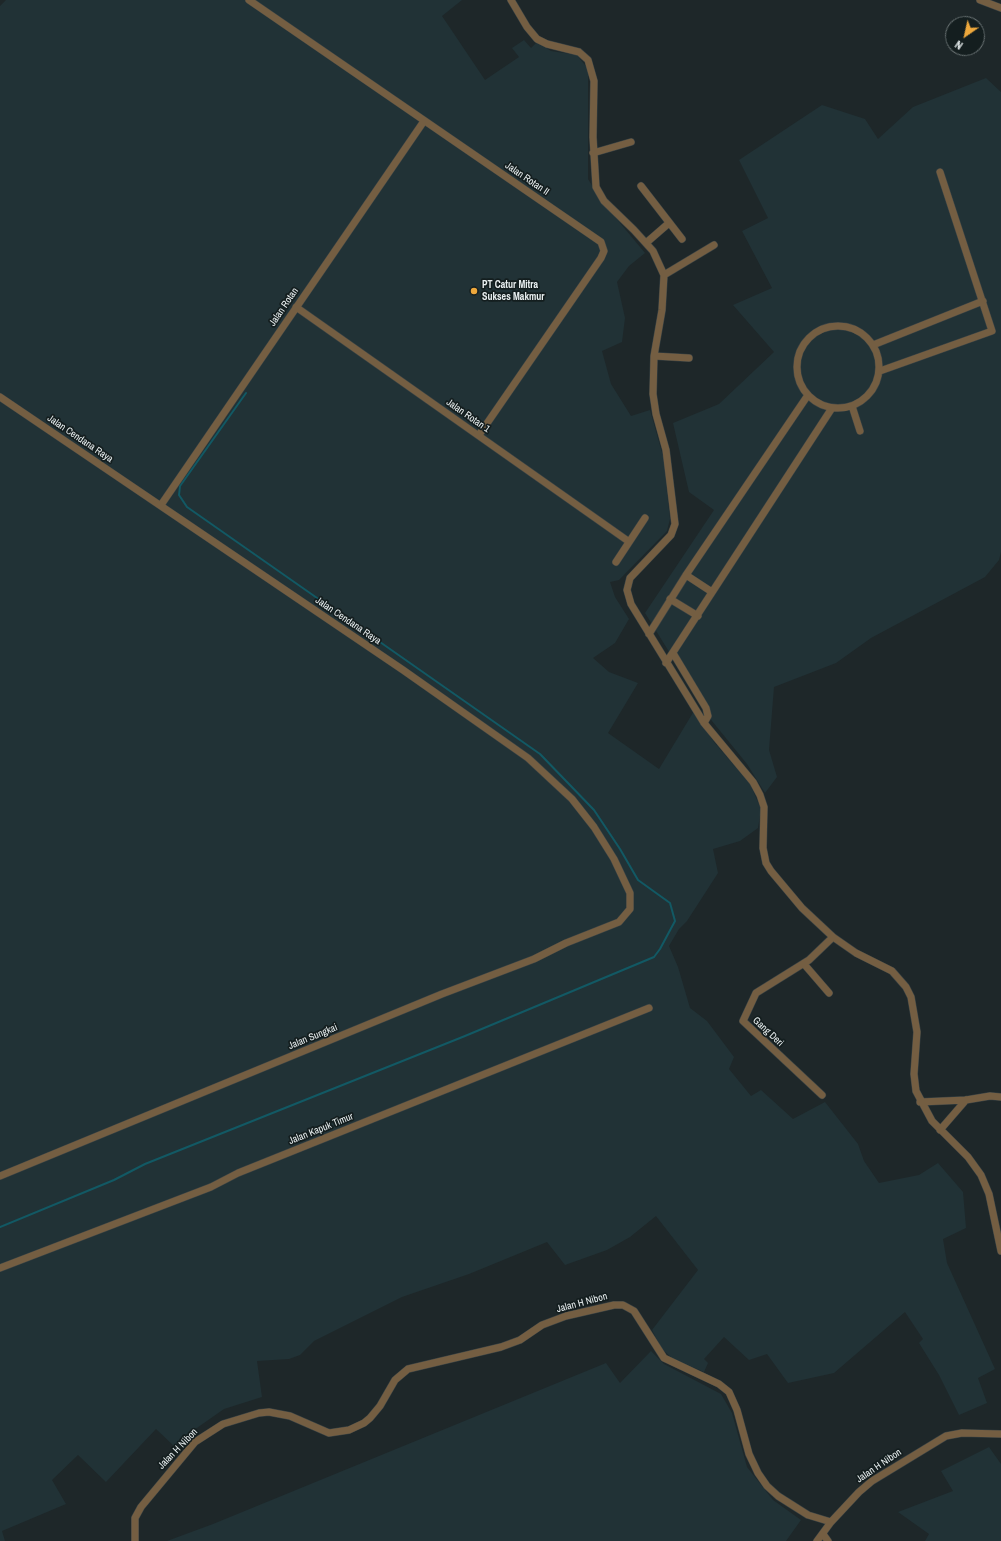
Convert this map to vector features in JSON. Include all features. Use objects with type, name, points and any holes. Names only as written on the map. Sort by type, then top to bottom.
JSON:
[{"type":"street","name":"Jalan Rotan II","points":[[249,0],[601,242],[604,251],[601,258],[478,435]]},
{"type":"street","points":[[511,0],[527,27],[537,39],[547,44],[579,52],[588,60],[594,81],[594,181],[599,194],[646,243],[658,259],[664,275],[662,310],[654,356],[652,380],[654,404],[666,450],[675,524],[671,535],[630,578],[626,586],[631,604],[704,723],[752,782],[760,795],[764,807],[763,848],[766,863],[774,876],[802,908],[833,936],[856,953],[892,971],[906,986],[911,996],[918,1032],[914,1083],[920,1102],[940,1130],[968,1157],[981,1175],[989,1194],[1001,1251]]},
{"type":"street","points":[[980,0],[1001,8]]},
{"type":"street","name":"Jalan Rotan","points":[[161,505],[424,121]]},
{"type":"street","points":[[593,153],[631,142]]},
{"type":"street","points":[[880,371],[991,333],[992,329],[940,172]]},
{"type":"street","points":[[641,186],[682,239]]},
{"type":"street","points":[[646,243],[669,223]]},
{"type":"street","points":[[664,275],[714,245]]},
{"type":"street","points":[[873,345],[983,301]]},
{"type":"street","name":"Jalan Rotan 1","points":[[296,307],[628,541]]},
{"type":"street","points":[[845,327],[864,335],[873,345],[878,357],[880,371],[876,384],[869,395],[852,406],[832,408],[819,403],[808,395],[798,377],[797,364],[804,344],[813,335],[825,328],[845,327]]},
{"type":"street","points":[[654,356],[689,358]]},
{"type":"street","points":[[649,634],[670,599],[808,395]]},
{"type":"street","name":"Jalan Cendana Raya","points":[[0,397],[403,670],[533,762],[572,799],[594,827],[614,859],[630,893],[630,909]]},
{"type":"street","points":[[852,406],[860,431]]},
{"type":"street","points":[[666,663],[832,408]]},
{"type":"street","points":[[616,562],[628,541],[645,518]]},
{"type":"street","points":[[686,575],[712,592]]},
{"type":"street","points":[[670,599],[698,616]]},
{"type":"street","points":[[673,654],[706,708],[708,716],[704,723]]},
{"type":"street","name":"Jalan Sungkai","points":[[0,1176],[442,994],[534,959],[566,943],[619,922],[630,909]]},
{"type":"street","name":"Gang Deri","points":[[822,1095],[742,1021],[756,993],[804,964],[833,936]]},
{"type":"street","points":[[804,964],[829,993]]},
{"type":"street","name":"Jalan Kapuk Timur","points":[[0,1268],[211,1187],[238,1173],[649,1008]]},
{"type":"street","points":[[920,1102],[966,1100],[990,1096],[1001,1097]]},
{"type":"street","points":[[940,1130],[966,1100]]},
{"type":"street","name":"Jalan H Nibon","points":[[135,1541],[135,1518],[141,1507],[195,1442],[223,1424],[259,1413],[269,1412],[290,1416],[328,1433],[349,1430],[364,1423],[370,1418],[380,1406],[395,1380],[408,1369],[501,1347],[520,1340],[542,1325],[566,1316],[614,1305],[623,1305],[634,1311],[664,1358],[719,1384],[729,1392],[737,1410],[749,1454],[758,1473],[767,1486],[798,1511],[832,1522],[859,1492],[872,1481],[946,1436],[962,1433],[1001,1434]]},
{"type":"street","points":[[817,1541],[832,1522]]},
{"type":"street","points":[[823,1534],[828,1541]]},
{"type":"shaded area","points":[[6,0],[462,0],[442,16],[485,80],[519,57],[512,48],[524,40],[531,48],[537,42],[551,51],[577,55],[588,69],[588,179],[601,200],[645,253],[629,266],[617,282],[625,318],[622,342],[602,351],[611,384],[631,416],[650,410],[663,456],[670,519],[667,531],[619,580],[610,582],[615,597],[629,619],[615,643],[593,658],[609,672],[638,683],[608,733],[659,769],[694,711],[714,742],[750,784],[761,809],[758,828],[740,841],[713,849],[718,873],[669,946],[678,967],[690,1008],[707,1021],[734,1057],[729,1069],[751,1096],[761,1090],[793,1119],[825,1102],[858,1144],[864,1161],[879,1183],[919,1175],[938,1163],[963,1192],[966,1228],[943,1239],[947,1263],[995,1369],[978,1378],[987,1403],[959,1415],[939,1375],[919,1343],[923,1339],[905,1312],[834,1373],[788,1383],[767,1354],[749,1360],[724,1337],[704,1359],[708,1363],[704,1372],[673,1359],[662,1349],[652,1330],[698,1270],[656,1216],[630,1237],[607,1250],[565,1265],[547,1242],[469,1274],[402,1297],[314,1341],[300,1355],[289,1359],[257,1361],[262,1397],[224,1409],[194,1430],[175,1447],[156,1429],[106,1482],[78,1455],[52,1480],[66,1504],[2,1531],[5,1541],[0,1541],[0,6]]},
{"type":"shaded area","points":[[986,78],[1001,92],[1001,552],[999,560],[985,577],[871,638],[836,663],[774,687],[769,750],[777,777],[765,793],[747,764],[712,721],[645,613],[714,510],[689,492],[673,423],[719,404],[774,352],[733,305],[772,288],[742,231],[768,218],[739,160],[822,105],[865,119],[878,139],[913,107]]},
{"type":"shaded area","points":[[651,1351],[664,1364],[721,1394],[732,1413],[747,1467],[773,1500],[801,1520],[786,1541],[167,1541],[213,1524],[606,1363],[620,1383]]},
{"type":"shaded area","points":[[989,1447],[1001,1464],[1001,1541],[925,1541],[929,1534],[898,1512],[953,1491],[941,1471]]},
{"type":"waterway","points":[[0,1227],[114,1180],[145,1164],[465,1036],[654,957],[675,921],[670,903],[638,880],[620,849],[594,810],[540,754],[187,507],[179,495],[180,486],[246,393]]},
{"type":"place","name":"PT Catur Mitra Sukses Makmur","points":[[474,291]]}]
